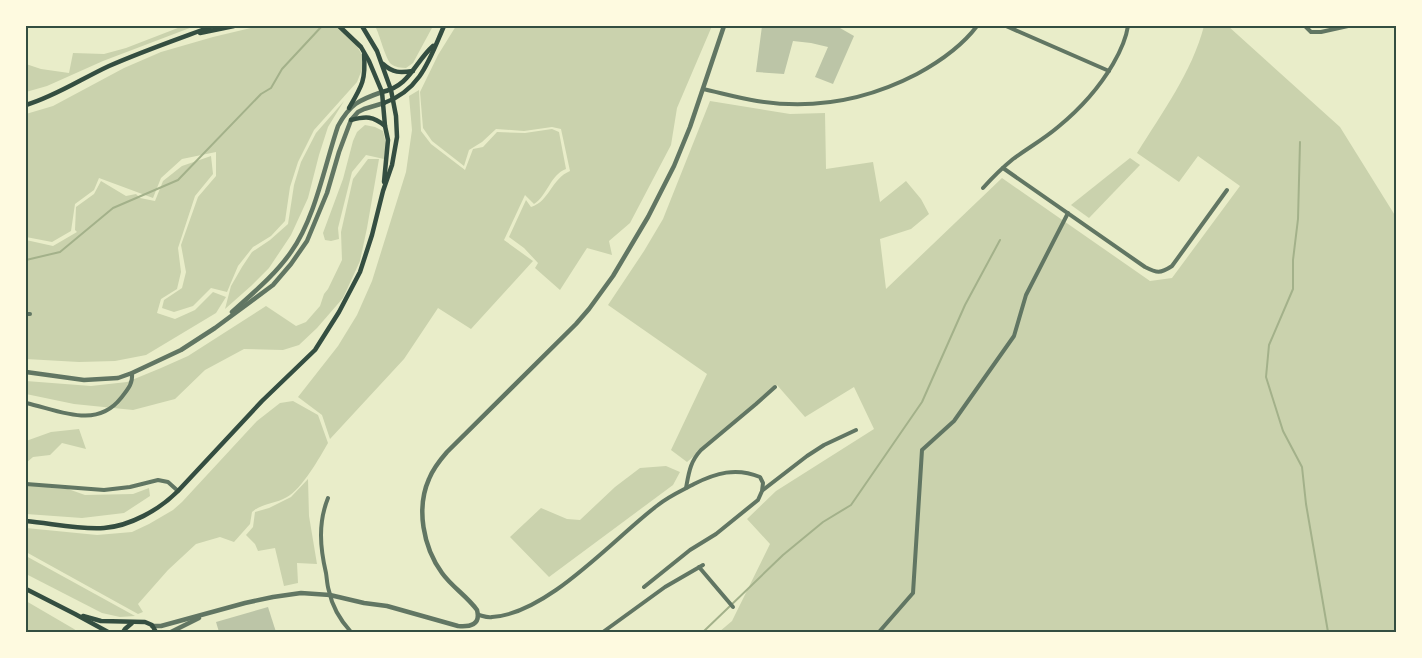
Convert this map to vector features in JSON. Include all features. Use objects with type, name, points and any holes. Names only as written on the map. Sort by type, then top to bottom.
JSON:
[{"type":"main road","points":[[26,105],[62,91],[107,67],[144,51],[213,26]]},
{"type":"main road","points":[[185,36],[234,26]]},
{"type":"main road","points":[[339,26],[363,51],[382,92],[388,140],[383,191]]},
{"type":"main road","points":[[26,521],[104,528],[118,526],[148,513],[169,500],[262,401],[315,350],[360,272],[392,165],[397,137],[391,90],[373,44],[362,26]]},
{"type":"main road","points":[[384,103],[394,100],[423,72],[444,26]]},
{"type":"main road","points":[[382,92],[391,90],[409,78],[427,52],[436,45]]},
{"type":"main road","points":[[350,108],[364,79],[363,51]]},
{"type":"main road","points":[[381,63],[388,69],[400,73],[413,71]]},
{"type":"main road","points":[[351,120],[366,117],[377,120],[385,126]]},
{"type":"main road","points":[[26,589],[108,633]]},
{"type":"main road","points":[[75,614],[101,621],[146,622],[156,633]]},
{"type":"main road","points":[[123,633],[134,622]]},
{"type":"street","points":[[152,626],[161,626],[273,597],[301,593],[330,595],[393,607],[458,626],[472,626],[477,621],[478,615],[474,606],[440,570],[427,541],[422,516],[429,478],[447,452],[555,345],[601,294],[630,249],[681,149],[724,26]]},
{"type":"street","points":[[703,89],[757,101],[786,104],[833,103],[853,99],[896,85],[939,61],[962,43],[977,26]]},
{"type":"street","points":[[1006,26],[1109,71]]},
{"type":"street","points":[[982,188],[1003,168],[1060,126],[1090,97],[1109,71],[1125,40],[1128,26]]},
{"type":"street","points":[[1305,26],[1311,32],[1348,26]]},
{"type":"street","points":[[215,328],[267,279],[298,242],[317,193],[338,126],[350,108],[365,98],[382,92]]},
{"type":"street","points":[[26,372],[84,380],[118,378],[181,350],[273,285],[307,241],[327,193],[351,120],[364,109],[384,103]]},
{"type":"street","points":[[1003,168],[1156,273],[1164,272],[1172,266],[1227,190]]},
{"type":"street","points":[[879,633],[913,593],[922,450],[954,421],[1014,336],[1026,295],[1068,213]]},
{"type":"street","points":[[26,404],[77,415],[95,416],[118,402],[131,386],[132,373]]},
{"type":"street","points":[[686,488],[693,459],[775,387]]},
{"type":"street","points":[[762,491],[807,456],[856,430]]},
{"type":"street","points":[[478,615],[491,618],[508,614],[545,598],[564,585],[656,507],[686,488],[720,473],[734,472],[760,477],[763,483],[758,500],[716,534],[690,550],[644,586]]},
{"type":"street","points":[[26,483],[104,490],[158,480],[168,482],[178,491]]},
{"type":"street","points":[[328,498],[320,531],[322,555],[330,595],[338,614],[351,633]]},
{"type":"street","points":[[603,633],[665,587],[701,566],[733,607]]},
{"type":"street","points":[[171,633],[209,612]]},
{"type":"green space","points":[[183,26],[195,26],[103,61],[47,86],[26,92],[26,64],[41,69],[69,73],[73,53],[104,54]]},
{"type":"green space","points":[[259,26],[336,26],[352,38],[361,53],[363,67],[357,82],[314,130],[298,162],[290,187],[285,221],[271,236],[253,247],[238,266],[227,292],[211,288],[193,306],[174,312],[162,308],[164,300],[182,288],[186,272],[181,245],[198,197],[216,176],[216,152],[182,159],[161,178],[153,198],[99,178],[94,190],[75,204],[71,231],[52,242],[26,237],[26,114],[53,106],[124,68],[161,52]]},
{"type":"green space","points":[[375,26],[433,26],[413,63],[406,68],[400,68],[389,61]]},
{"type":"green space","points":[[456,26],[712,26],[677,108],[671,145],[630,223],[609,241],[612,255],[587,248],[560,290],[535,268],[538,263],[524,248],[509,237],[526,200],[531,207],[537,204],[559,179],[570,171],[561,129],[552,127],[524,131],[496,129],[469,150],[464,166],[432,141],[423,128],[420,92],[438,55]]},
{"type":"green space","points":[[1204,26],[1228,26],[1340,127],[1396,217],[1396,632],[719,632],[732,621],[770,544],[747,519],[776,491],[874,429],[854,387],[805,417],[777,385],[687,462],[671,450],[707,374],[608,305],[663,219],[710,101],[790,114],[825,113],[826,169],[873,162],[880,202],[906,181],[921,199],[929,214],[911,229],[880,239],[886,289],[1002,178],[1150,281],[1172,278],[1240,186],[1198,156],[1179,182],[1137,153],[1184,76]]},
{"type":"green space","points":[[419,90],[421,131],[431,144],[465,170],[473,149],[483,147],[497,132],[525,133],[552,129],[559,132],[566,169],[556,176],[543,196],[534,204],[525,195],[504,240],[533,261],[471,329],[438,308],[404,359],[330,439],[322,415],[298,397],[338,346],[357,315],[372,281],[406,172],[412,130],[409,96]]},
{"type":"green space","points":[[344,101],[328,127],[308,198],[291,235],[269,268],[225,309],[231,286],[252,252],[288,224],[294,185],[301,162],[316,133]]},
{"type":"green space","points":[[365,125],[383,131],[386,144],[384,159],[366,155],[352,172],[338,228],[339,239],[325,240],[323,233],[343,179],[353,141],[357,132]]},
{"type":"green space","points":[[211,156],[213,174],[195,196],[178,248],[181,272],[177,289],[161,299],[157,313],[175,319],[195,310],[213,292],[226,297],[216,313],[146,355],[115,361],[79,362],[26,359],[26,240],[53,246],[77,232],[75,230],[76,207],[94,194],[101,181],[126,196],[136,194],[140,198],[155,201],[163,181],[182,166]]},
{"type":"green space","points":[[1130,158],[1140,165],[1089,218],[1071,205]]},
{"type":"green space","points":[[368,159],[379,159],[360,261],[343,298],[299,345],[283,350],[244,349],[205,370],[175,399],[133,410],[74,404],[26,394],[26,381],[91,386],[127,382],[188,356],[266,306],[296,326],[306,322],[320,306],[342,260],[341,232],[353,179]]},
{"type":"green space","points":[[293,401],[318,415],[328,443],[310,472],[293,493],[252,512],[250,524],[234,542],[220,537],[196,544],[168,570],[138,604],[143,612],[138,614],[26,552],[26,528],[97,535],[132,532],[149,524],[182,502],[257,421],[280,403]]},
{"type":"green space","points":[[79,429],[86,449],[62,443],[50,455],[33,457],[26,463],[26,441],[51,432]]},
{"type":"green space","points":[[666,466],[680,472],[673,485],[549,577],[510,537],[541,508],[567,519],[580,520],[615,487],[640,468]]},
{"type":"green space","points":[[308,479],[309,516],[317,564],[297,563],[298,583],[284,586],[275,548],[258,551],[246,535],[253,527],[255,512],[291,497]]},
{"type":"green space","points":[[26,482],[68,489],[85,495],[133,494],[149,488],[150,496],[124,513],[82,518],[26,514]]},
{"type":"green space","points":[[26,556],[135,616],[120,617],[102,613],[26,574]]},
{"type":"green space","points":[[26,601],[74,629],[78,632],[26,632]]},
{"type":"building","points":[[762,26],[833,26],[854,36],[833,84],[815,77],[828,47],[811,43],[793,41],[784,74],[756,72]]},
{"type":"building","points":[[268,607],[276,632],[219,632],[216,622]]},
{"type":"waterway","points":[[26,260],[60,252],[113,208],[178,180],[261,94],[271,88],[282,69],[322,26]]},
{"type":"waterway","points":[[1300,142],[1293,289],[1269,345],[1266,377],[1283,431],[1302,467],[1306,504],[1328,632]]},
{"type":"waterway","points":[[703,632],[783,555],[823,522],[851,505],[922,402],[965,305],[1000,240]]}]
